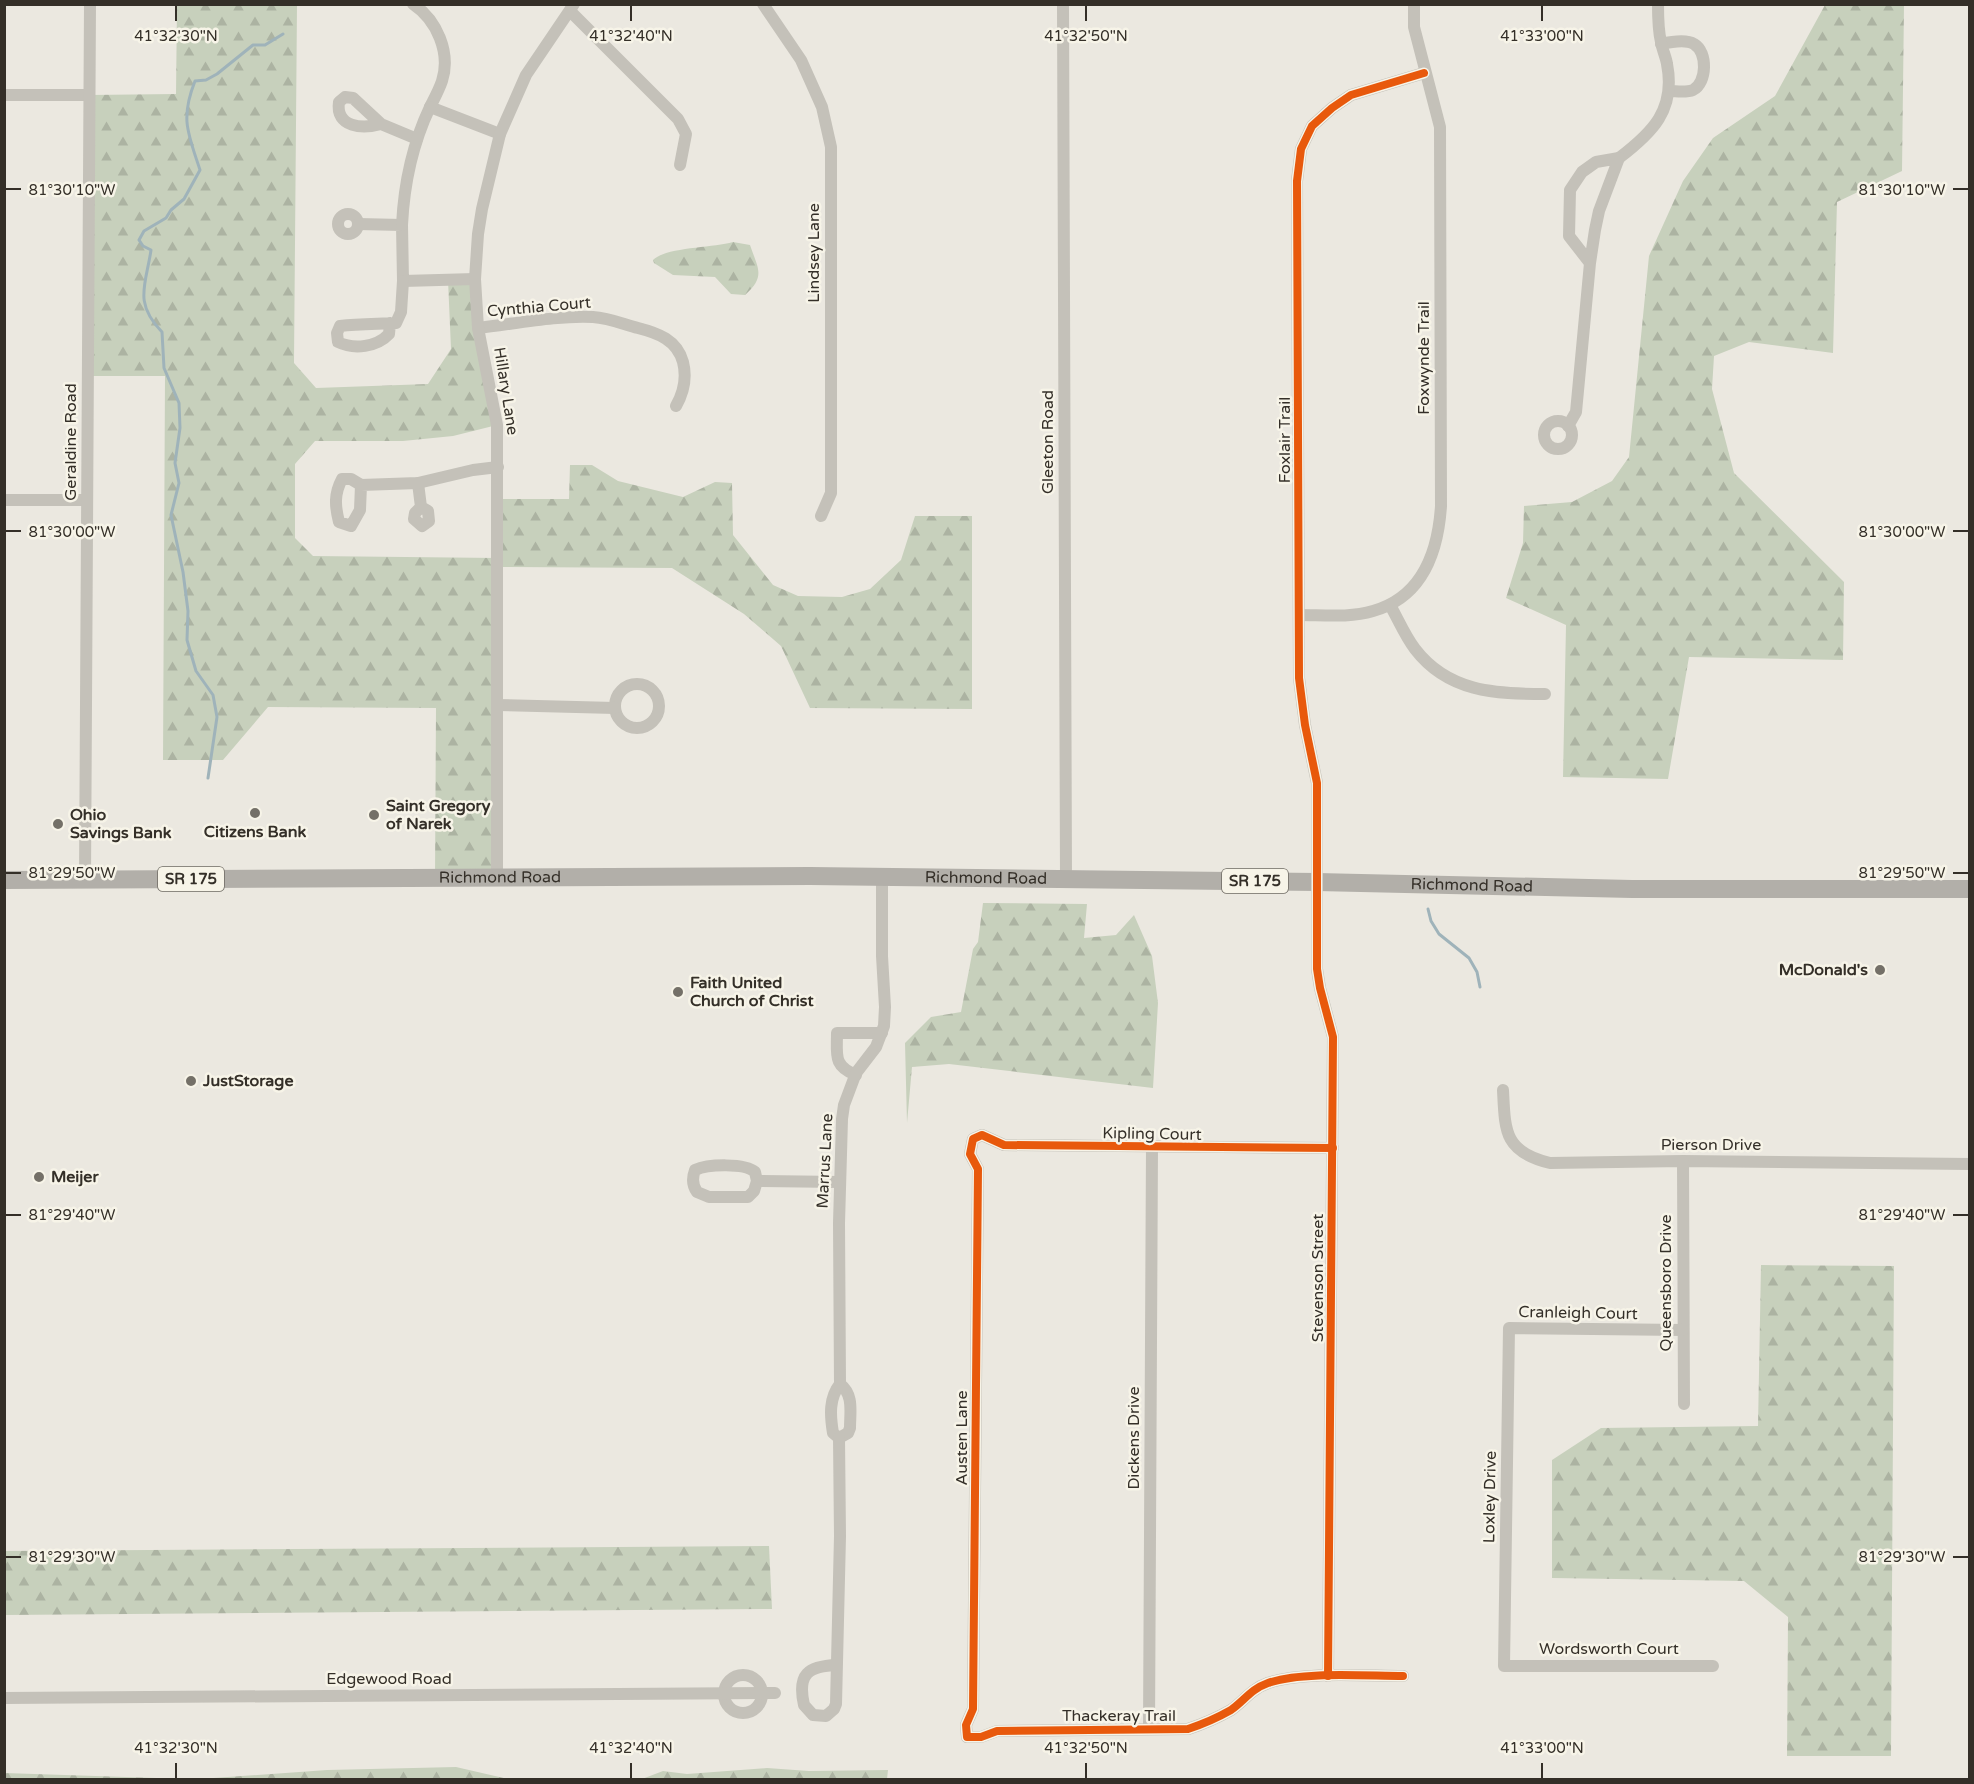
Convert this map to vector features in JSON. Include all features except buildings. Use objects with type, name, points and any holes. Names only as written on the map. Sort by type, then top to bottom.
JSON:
[{"type":"main road","name":"Richmond Road","points":[[4,880],[761,876],[1317,882],[1632,889],[1970,889]]},
{"type":"street","name":"Geraldine Road","points":[[86,880],[90,4]]},
{"type":"street","points":[[390,323],[396,323],[401,312],[402,225],[407,175],[417,139],[443,80],[446,62],[434,24],[426,13],[413,4]]},
{"type":"street","name":"Gleeton Road","points":[[1063,4],[1066,880]]},
{"type":"street","name":"Foxwynde Trail","points":[[1299,615],[1355,615],[1390,605],[1407,593],[1429,563],[1438,538],[1441,506],[1440,127],[1424,73],[1414,27],[1414,4]]},
{"type":"street","points":[[1568,426],[1576,412],[1590,263],[1599,211],[1619,158],[1651,131],[1660,117],[1669,91],[1667,63],[1658,24],[1658,4]]},
{"type":"street","name":"Lindsey Lane","points":[[764,5],[801,60],[822,107],[831,147],[831,493],[820,516]]},
{"type":"street","points":[[572,8],[678,119],[686,134],[680,165]]},
{"type":"street","name":"Hillary Lane","points":[[497,879],[498,467],[497,424],[478,328],[476,279],[482,209],[500,134],[526,75],[572,8]]},
{"type":"street","points":[[1661,44],[1690,43],[1696,45],[1703,57],[1702,79],[1695,89],[1669,91]]},
{"type":"street","name":"Foxlair Trail","points":[[1317,882],[1317,783],[1305,725],[1299,678],[1298,182],[1301,149],[1312,126],[1351,95],[1424,73]]},
{"type":"street","points":[[4,94],[89,95]]},
{"type":"street","points":[[430,107],[500,134]]},
{"type":"street","points":[[381,124],[417,139]]},
{"type":"street","points":[[1590,263],[1569,236],[1570,190],[1582,172],[1596,162],[1619,158]]},
{"type":"street","points":[[358,224],[402,225]]},
{"type":"street","points":[[403,281],[476,279]]},
{"type":"street","name":"Cynthia Court","points":[[478,328],[583,317],[606,319],[662,335],[676,348],[684,366],[684,386],[676,406]]},
{"type":"street","points":[[361,485],[418,483],[473,470],[498,467]]},
{"type":"street","points":[[418,483],[421,507]]},
{"type":"street","points":[[4,500],[87,501]]},
{"type":"street","points":[[1390,605],[1416,650],[1429,664],[1450,679],[1488,692],[1545,694]]},
{"type":"street","points":[[497,705],[615,708]]},
{"type":"street","name":"Marrus Lane","points":[[840,1384],[847,1390],[850,1397],[850,1428],[839,1438],[833,1432],[831,1406],[833,1393],[840,1384],[838,1337],[840,1182],[844,1106],[856,1075],[876,1047],[882,1033],[885,1006],[882,956],[882,878]]},
{"type":"street","name":"Stevenson Street","points":[[1317,882],[1317,969],[1333,1037],[1328,1676]]},
{"type":"street","points":[[856,1075],[843,1070],[840,1065],[837,1058],[837,1034],[882,1033]]},
{"type":"street","name":"Pierson Drive","points":[[1503,1090],[1504,1120],[1515,1146],[1533,1159],[1550,1163],[1683,1161],[1970,1164]]},
{"type":"street","name":"Kipling Court","points":[[973,1139],[982,1135],[1004,1145],[1333,1148]]},
{"type":"street","name":"Austen Lane","points":[[967,1737],[966,1725],[973,1709],[974,1685],[978,1169],[970,1154],[973,1139]]},
{"type":"street","name":"Dickens Drive","points":[[1149,1730],[1152,1148]]},
{"type":"street","name":"Queensboro Drive","points":[[1683,1161],[1684,1404]]},
{"type":"street","points":[[746,1166],[755,1172],[758,1181],[754,1191],[748,1197],[710,1197],[697,1192],[693,1176],[695,1170],[706,1167],[746,1166]]},
{"type":"street","points":[[758,1181],[840,1182]]},
{"type":"street","name":"Cranleigh Court","points":[[1509,1328],[1683,1330]]},
{"type":"street","name":"Loxley Drive","points":[[1504,1666],[1509,1328]]},
{"type":"street","points":[[837,1665],[840,1536],[839,1438]]},
{"type":"street","name":"Wordsworth Court","points":[[1504,1666],[1713,1666]]},
{"type":"street","points":[[740,1675],[755,1679],[768,1693],[756,1707],[743,1713],[729,1708],[723,1693],[729,1680],[740,1675]]},
{"type":"street","name":"Thackeray Trail","points":[[967,1737],[981,1737],[997,1731],[1188,1729],[1207,1723],[1233,1709],[1248,1693],[1268,1683],[1328,1676],[1403,1676]]},
{"type":"street","name":"Edgewood Road","points":[[4,1698],[768,1693]]},
{"type":"green space","points":[[177,5],[297,5],[294,363],[316,388],[428,384],[451,349],[448,280],[475,279],[497,425],[453,436],[403,441],[315,441],[295,464],[295,538],[313,556],[498,558],[498,499],[569,499],[570,465],[592,465],[618,481],[683,497],[715,482],[732,483],[733,535],[773,585],[798,596],[842,597],[870,589],[901,560],[915,516],[972,516],[972,709],[810,708],[781,646],[744,614],[672,568],[498,567],[497,879],[435,878],[436,708],[268,707],[223,760],[163,760],[165,376],[88,376],[89,95],[176,94]]},
{"type":"green space","points":[[1825,5],[1904,5],[1902,171],[1837,202],[1833,353],[1749,342],[1714,356],[1712,389],[1734,473],[1844,582],[1843,660],[1689,657],[1668,779],[1563,777],[1566,625],[1506,598],[1523,543],[1524,506],[1572,502],[1612,481],[1629,457],[1649,256],[1683,181],[1713,138],[1775,96]]},
{"type":"green space","points":[[733,242],[750,245],[757,266],[756,283],[745,295],[731,294],[715,277],[673,275],[653,260],[678,250]]},
{"type":"green space","points":[[983,903],[1087,904],[1084,938],[1116,935],[1134,915],[1152,956],[1158,1003],[1153,1088],[949,1064],[912,1067],[907,1123],[905,1043],[931,1017],[961,1012],[973,949],[978,942]]},
{"type":"green space","points":[[1761,1265],[1894,1266],[1891,1756],[1787,1756],[1788,1617],[1744,1581],[1552,1578],[1552,1460],[1601,1428],[1758,1426]]},
{"type":"green space","points":[[769,1546],[772,1609],[5,1615],[5,1551]]},
{"type":"green space","points":[[456,1767],[508,1779],[199,1779],[327,1770]]},
{"type":"green space","points":[[767,1768],[809,1771],[888,1770],[887,1779],[642,1779],[663,1771],[687,1774]]},
{"type":"green space","points":[[4,1773],[187,1779],[5,1780]]},
{"type":"waterway","points":[[208,778],[217,717],[213,695],[196,671],[187,640],[188,611],[183,572],[171,515],[179,483],[175,463],[180,428],[179,403],[164,368],[162,332],[153,321],[144,302],[151,250],[143,246],[139,240],[144,231],[166,218],[171,210],[184,199],[200,170],[187,126],[190,94],[195,81],[206,80],[217,74],[253,45],[265,45],[283,34]]},
{"type":"waterway","points":[[1428,909],[1431,921],[1439,934],[1469,958],[1477,972],[1480,987]]},
{"type":"cycle path","points":[[1328,1676],[1333,1037],[1317,969],[1317,783],[1305,725],[1299,678],[1297,181],[1301,149],[1312,126],[1332,108],[1351,95],[1424,73]]},
{"type":"cycle path","points":[[1333,1148],[1004,1145],[982,1135],[973,1139],[970,1154],[978,1169],[973,1709],[966,1725],[967,1737],[981,1737],[997,1731],[1188,1729],[1231,1710],[1252,1692],[1268,1683],[1282,1679],[1334,1675],[1403,1676]]},
{"type":"place","name":"Citizens Bank","points":[[255,813]]},
{"type":"place","name":"Saint Gregory of Narek","points":[[374,815]]},
{"type":"place","name":"Ohio Savings Bank","points":[[58,824]]},
{"type":"place","name":"McDonald's","points":[[1880,970]]},
{"type":"place","name":"Faith United Church of Christ","points":[[678,992]]},
{"type":"place","name":"JustStorage","points":[[191,1081]]},
{"type":"place","name":"Meijer","points":[[39,1177]]}]
